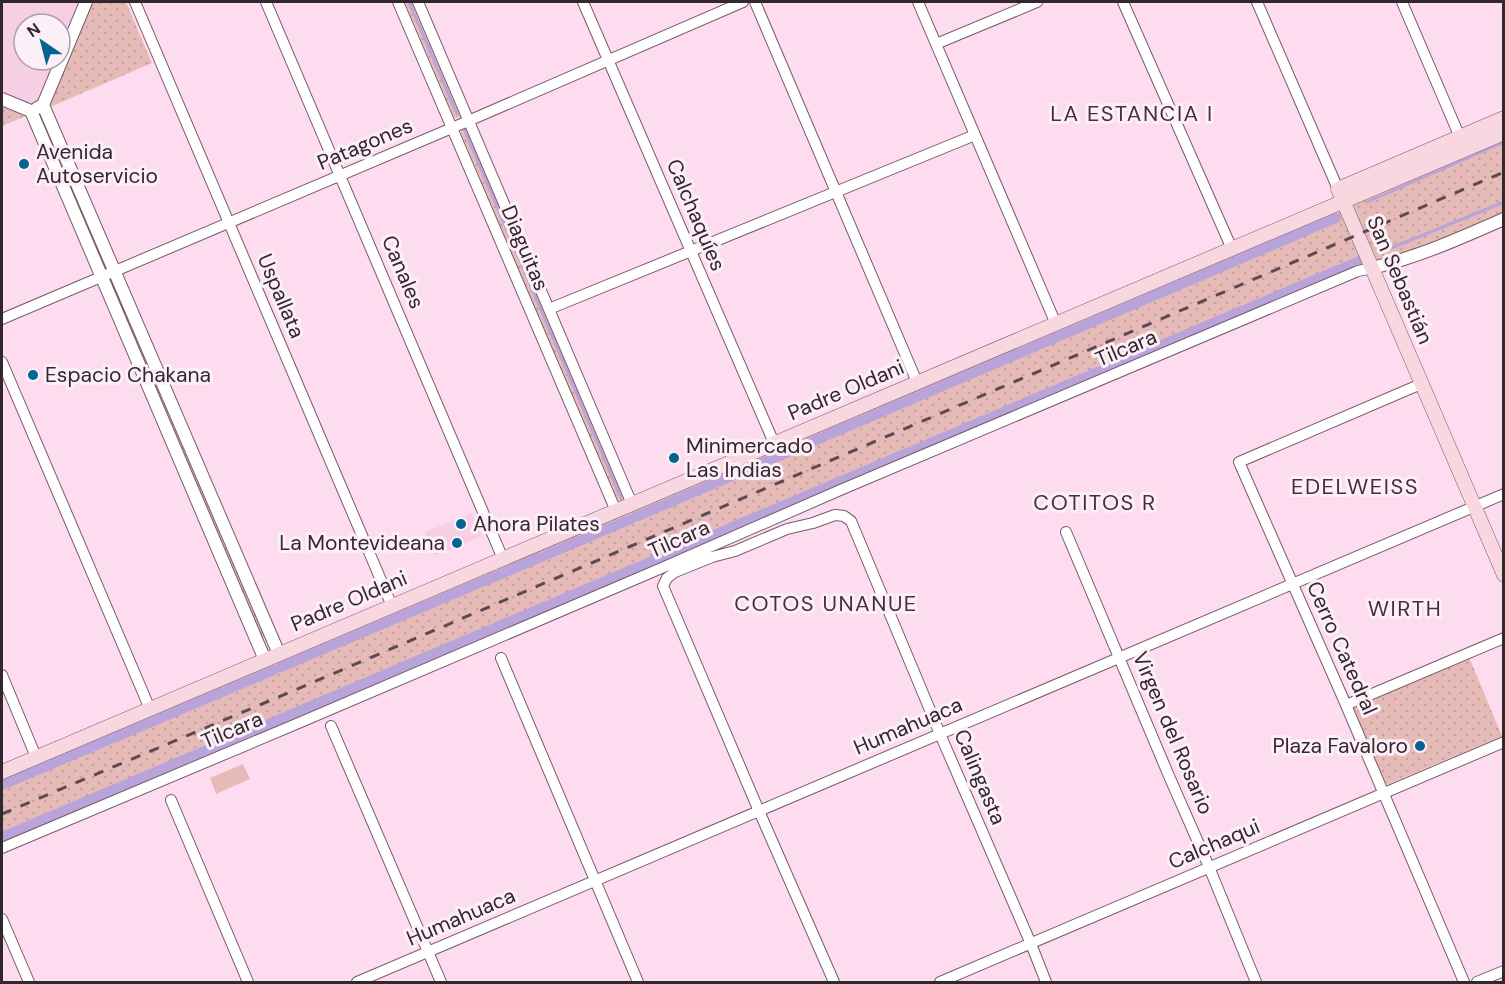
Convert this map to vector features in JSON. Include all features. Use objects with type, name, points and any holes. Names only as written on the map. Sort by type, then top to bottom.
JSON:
[{"type":"main road","points":[[1462,143],[1503,118]]},
{"type":"main road","points":[[1462,143],[1503,133]]},
{"type":"main road","name":"Padre Oldani","points":[[2,772],[1232,249],[1341,195],[1462,143]]},
{"type":"main road","name":"San Sebastián","points":[[1341,195],[1503,575]]},
{"type":"street","points":[[31,111],[43,105],[86,2]]},
{"type":"street","name":"Uspallata","points":[[135,2],[392,606]]},
{"type":"street","name":"Canales","points":[[266,2],[503,559]]},
{"type":"street","name":"Diaguitas","points":[[398,2],[616,511]]},
{"type":"street","name":"Diaguitas","points":[[418,2],[632,504]]},
{"type":"street","name":"Calchaquíes","points":[[583,2],[774,443]]},
{"type":"street","name":"Patagones","points":[[2,319],[743,2]]},
{"type":"street","points":[[755,2],[917,382]]},
{"type":"street","points":[[918,2],[1056,324]]},
{"type":"street","points":[[936,44],[1037,2]]},
{"type":"street","points":[[1123,2],[1232,249]]},
{"type":"street","name":"San Sebastián","points":[[1257,2],[1341,195]]},
{"type":"street","points":[[1402,2],[1462,143]]},
{"type":"street","points":[[2,99],[31,111],[102,277],[272,657]]},
{"type":"street","points":[[43,105],[114,271],[272,657]]},
{"type":"street","points":[[549,309],[975,135]]},
{"type":"street","points":[[1372,268],[1444,245],[1503,219]]},
{"type":"street","name":"Tilcara","points":[[2,848],[317,716],[838,491],[1358,271],[1372,268]]},
{"type":"street","points":[[2,362],[150,709]]},
{"type":"street","name":"Cerro Catedral","points":[[1421,384],[1239,462],[1464,982]]},
{"type":"street","name":"Humahuaca","points":[[357,982],[1503,494]]},
{"type":"street","name":"Tilcara","points":[[759,811],[663,586],[667,578],[675,572],[712,557],[735,551],[787,529],[835,515],[851,520]]},
{"type":"street","name":"Calingasta","points":[[851,520],[1046,982]]},
{"type":"street","name":"Virgen del Rosario","points":[[1066,532],[1256,982]]},
{"type":"street","points":[[1346,705],[1503,638]]},
{"type":"street","points":[[501,658],[638,982]]},
{"type":"street","points":[[2,675],[36,757]]},
{"type":"street","points":[[331,726],[441,982]]},
{"type":"street","name":"Calchaqui","points":[[940,982],[1503,742]]},
{"type":"street","points":[[171,800],[248,982]]},
{"type":"street","points":[[759,811],[834,982]]},
{"type":"street","points":[[2,919],[29,982]]},
{"type":"street","points":[[1477,982],[1503,971]]},
{"type":"shaded area","points":[[2,2],[81,2],[72,24],[72,12],[12,12],[12,72],[52,72],[45,90],[34,103],[25,103],[2,93]]},
{"type":"shaded area","points":[[91,2],[126,2],[152,63],[50,107],[63,72],[72,72],[72,49]]},
{"type":"shaded area","points":[[405,2],[415,2],[461,117],[456,118],[453,115]]},
{"type":"shaded area","points":[[2,103],[28,115],[2,126]]},
{"type":"shaded area","points":[[41,116],[104,261],[102,263],[39,118]]},
{"type":"shaded area","points":[[467,128],[625,499],[621,502],[616,499],[461,133],[462,129]]},
{"type":"shaded area","points":[[1503,133],[1503,219],[1358,271],[2,848],[2,772]]},
{"type":"shaded area","points":[[115,286],[264,637],[260,637],[112,287]]},
{"type":"shaded area","points":[[472,513],[482,536],[435,556],[425,532]]},
{"type":"shaded area","name":"Plaza Favaloro","points":[[1469,657],[1502,736],[1388,784],[1383,783],[1354,709],[1355,706]]},
{"type":"shaded area","points":[[243,764],[250,779],[216,794],[210,778]]},
{"type":"waterway","points":[[409,2],[457,114]]},
{"type":"waterway","points":[[465,131],[621,498]]},
{"type":"waterway","points":[[1367,202],[1504,142]]},
{"type":"waterway","points":[[1379,253],[1504,202]]},
{"type":"waterway","points":[[638,516],[1336,218]]},
{"type":"waterway","points":[[2,837],[1362,260]]},
{"type":"waterway","points":[[281,667],[631,519]]},
{"type":"waterway","points":[[2,785],[274,670]]},
{"type":"railway","points":[[2,814],[1504,172]]},
{"type":"place","name":"Avenida Autoservicio","points":[[24,164]]},
{"type":"place","name":"Espacio Chakana","points":[[33,375]]},
{"type":"place","name":"Minimercado Las Indias","points":[[674,458]]},
{"type":"place","name":"Ahora Pilates","points":[[461,524]]},
{"type":"place","name":"La Montevideana","points":[[457,543]]},
{"type":"place","name":"Plaza Favaloro","points":[[1420,746]]},
{"type":"district","name":"LA ESTANCIA I","points":[[1132,113]]},
{"type":"district","name":"EDELWEISS","points":[[1355,486]]},
{"type":"district","name":"COTITOS R","points":[[1095,502]]},
{"type":"district","name":"COTOS UNANUE","points":[[826,603]]},
{"type":"district","name":"WIRTH","points":[[1405,608]]}]
